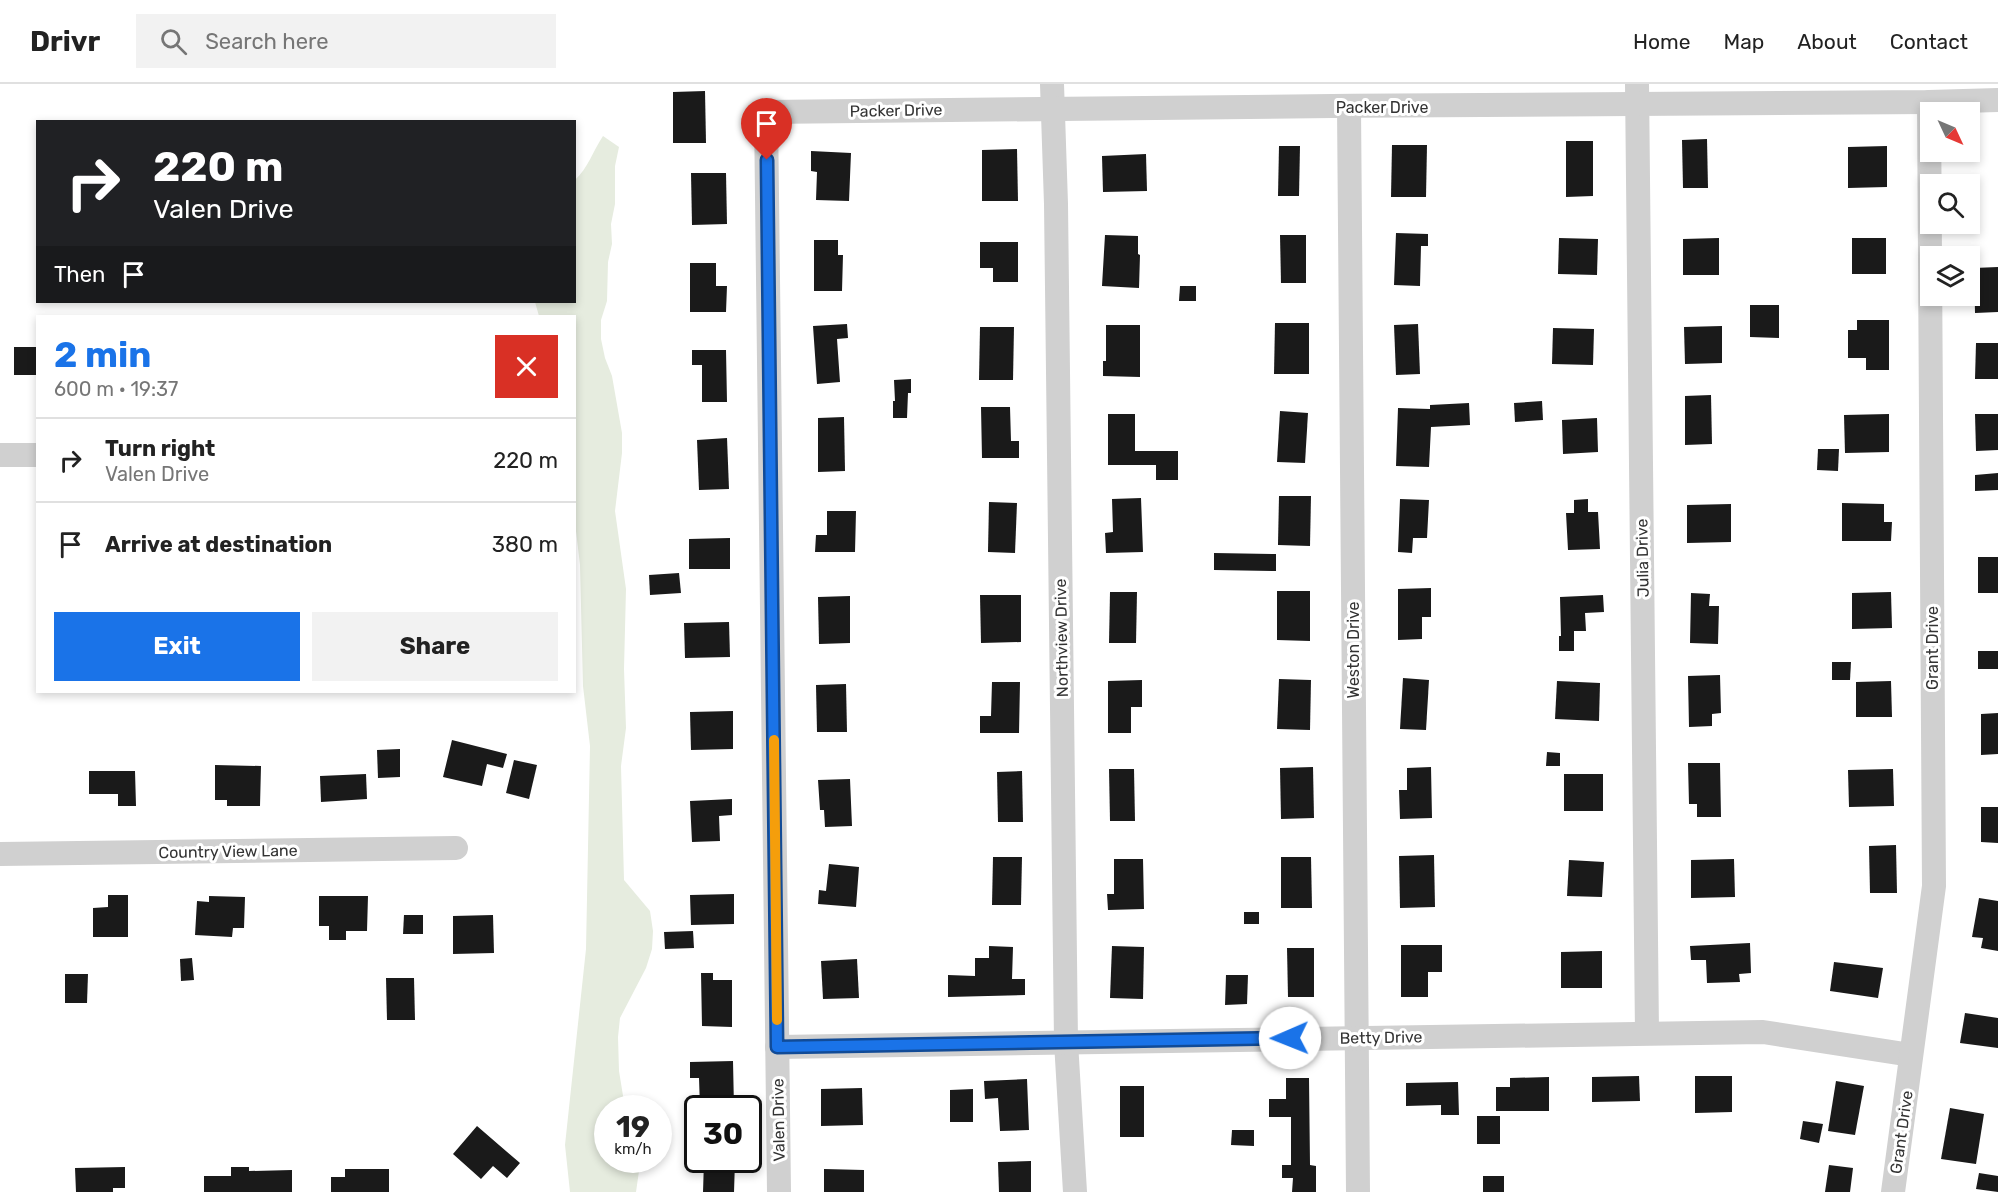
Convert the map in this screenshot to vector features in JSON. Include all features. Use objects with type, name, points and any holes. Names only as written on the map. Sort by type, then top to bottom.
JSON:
[{"type":"street","name":"Packer Drive","points":[[766,112],[1053,96],[1349,107],[1637,94],[1929,102],[1998,100]]},
{"type":"street","name":"Julia Drive","points":[[1637,94],[1647,1033]]},
{"type":"street","name":"Northview Drive","points":[[1053,96],[1066,1042],[1075,1192]]},
{"type":"street","name":"Weston Drive","points":[[1349,107],[1358,1192]]},
{"type":"street","name":"Valen Drive","points":[[766,112],[779,1192]]},
{"type":"street","name":"Grant Drive","points":[[1893,1192],[1934,886],[1929,162]]},
{"type":"street","points":[[0,455],[36,455]]},
{"type":"street","name":"Country View Lane","points":[[0,854],[456,848]]},
{"type":"street","name":"Betty Drive","points":[[777,1047],[1763,1032],[1911,1055]]},
{"type":"shaded area","points":[[603,136],[619,147],[615,166],[615,204],[611,224],[612,244],[608,262],[607,301],[601,320],[601,339],[612,376],[622,433],[615,511],[626,589],[624,669],[626,728],[621,766],[624,880],[650,911],[653,931],[652,949],[646,968],[620,1018],[619,1071],[623,1095],[594,1095],[594,1173],[639,1173],[636,1192],[570,1192],[565,1145],[586,949],[590,746],[583,686],[580,565],[576,531],[576,315],[539,315],[535,303],[576,303],[576,179]]},
{"type":"building","points":[[705,91],[706,143],[673,143],[673,92]]},
{"type":"building","points":[[1707,139],[1708,188],[1683,188],[1682,140]]},
{"type":"building","points":[[1566,141],[1593,141],[1593,196],[1566,197]]},
{"type":"building","points":[[1392,145],[1427,145],[1426,197],[1391,197]]},
{"type":"building","points":[[1279,146],[1300,146],[1299,196],[1278,196]]},
{"type":"building","points":[[1887,146],[1887,187],[1848,188],[1848,147]]},
{"type":"building","points":[[1017,149],[1018,201],[982,201],[982,150]]},
{"type":"building","points":[[811,151],[851,153],[849,201],[816,200],[817,172],[811,171]]},
{"type":"building","points":[[1146,154],[1147,191],[1103,192],[1102,156]]},
{"type":"building","points":[[691,173],[726,173],[727,224],[692,225]]},
{"type":"building","points":[[1396,233],[1428,234],[1428,246],[1421,246],[1420,286],[1394,285]]},
{"type":"building","points":[[1105,235],[1138,236],[1139,288],[1102,286]]},
{"type":"building","points":[[1280,235],[1306,235],[1306,283],[1281,283]]},
{"type":"building","points":[[1559,238],[1598,239],[1597,275],[1558,274]]},
{"type":"building","points":[[1719,238],[1719,275],[1683,275],[1683,239]]},
{"type":"building","points":[[1852,238],[1886,238],[1886,274],[1852,274]]},
{"type":"building","points":[[814,240],[838,240],[838,255],[843,255],[842,291],[814,291]]},
{"type":"building","points":[[980,242],[1018,242],[1018,282],[993,282],[993,268],[980,268]]},
{"type":"building","points":[[690,263],[716,263],[716,286],[727,286],[726,312],[690,312]]},
{"type":"building","points":[[1998,267],[1998,312],[1975,313],[1975,306],[1980,306],[1980,268]]},
{"type":"building","points":[[1180,286],[1196,286],[1196,301],[1179,301]]},
{"type":"building","points":[[1750,305],[1779,305],[1779,338],[1750,337]]},
{"type":"building","points":[[1857,320],[1889,320],[1889,370],[1866,370],[1866,358],[1848,358],[1848,330],[1857,330]]},
{"type":"building","points":[[1275,323],[1309,323],[1309,374],[1274,374]]},
{"type":"building","points":[[847,324],[848,338],[837,339],[840,382],[817,384],[813,326]]},
{"type":"building","points":[[1418,324],[1420,374],[1396,375],[1394,325]]},
{"type":"building","points":[[1106,325],[1140,325],[1140,377],[1103,376],[1103,361],[1106,361]]},
{"type":"building","points":[[1722,326],[1722,363],[1685,364],[1684,327]]},
{"type":"building","points":[[980,327],[1014,327],[1013,380],[979,380]]},
{"type":"building","points":[[1553,328],[1594,329],[1593,365],[1552,364]]},
{"type":"building","points":[[1976,343],[1998,343],[1998,379],[1975,379]]},
{"type":"building","points":[[14,347],[36,347],[36,375],[14,375]]},
{"type":"building","points":[[692,350],[726,350],[727,402],[702,402],[702,365],[692,365]]},
{"type":"building","points":[[911,379],[907,418],[893,418],[894,380]]},
{"type":"building","points":[[1711,395],[1712,444],[1685,445],[1685,396]]},
{"type":"building","points":[[1542,401],[1543,420],[1515,422],[1514,403]]},
{"type":"building","points":[[1469,403],[1470,425],[1431,427],[1429,467],[1396,466],[1398,408],[1430,409],[1430,405]]},
{"type":"building","points":[[981,407],[1010,407],[1011,441],[1019,441],[1019,458],[982,458]]},
{"type":"building","points":[[1280,411],[1308,413],[1305,463],[1277,462]]},
{"type":"building","points":[[1108,414],[1135,414],[1135,451],[1178,451],[1178,480],[1156,480],[1156,465],[1108,465]]},
{"type":"building","points":[[1889,414],[1889,452],[1845,453],[1844,415]]},
{"type":"building","points":[[1975,414],[1998,414],[1998,450],[1976,451]]},
{"type":"building","points":[[844,417],[845,471],[818,472],[818,418]]},
{"type":"building","points":[[1597,418],[1598,452],[1563,454],[1562,420]]},
{"type":"building","points":[[727,438],[729,489],[699,490],[697,440]]},
{"type":"building","points":[[1818,449],[1839,449],[1838,471],[1817,470]]},
{"type":"building","points":[[1998,473],[1998,490],[1975,491],[1975,475]]},
{"type":"building","points":[[1279,496],[1311,496],[1310,546],[1278,545]]},
{"type":"building","points":[[1141,498],[1143,552],[1106,553],[1105,533],[1113,532],[1112,499]]},
{"type":"building","points":[[1400,499],[1429,500],[1427,538],[1413,538],[1412,553],[1398,552]]},
{"type":"building","points":[[1588,499],[1588,512],[1598,512],[1600,549],[1568,550],[1566,513],[1574,513],[1574,500]]},
{"type":"building","points":[[989,502],[1017,503],[1015,553],[988,552]]},
{"type":"building","points":[[1842,503],[1884,504],[1884,522],[1892,522],[1891,541],[1842,541]]},
{"type":"building","points":[[1731,504],[1731,542],[1687,543],[1687,505]]},
{"type":"building","points":[[827,511],[856,511],[855,552],[815,552],[816,535],[827,535]]},
{"type":"building","points":[[730,538],[730,569],[689,569],[689,539]]},
{"type":"building","points":[[1214,553],[1276,554],[1276,571],[1214,570]]},
{"type":"building","points":[[1978,557],[1998,557],[1998,593],[1978,593]]},
{"type":"building","points":[[679,573],[681,593],[650,595],[649,575]]},
{"type":"building","points":[[1431,588],[1431,617],[1422,617],[1422,639],[1398,640],[1398,589]]},
{"type":"building","points":[[1277,591],[1310,591],[1310,641],[1277,640]]},
{"type":"building","points":[[1110,592],[1137,592],[1136,643],[1109,643]]},
{"type":"building","points":[[1891,592],[1892,628],[1852,629],[1852,593]]},
{"type":"building","points":[[1691,593],[1710,594],[1709,606],[1719,606],[1718,644],[1690,643]]},
{"type":"building","points":[[980,595],[1021,595],[1021,642],[981,643]]},
{"type":"building","points":[[1603,595],[1604,612],[1585,613],[1586,631],[1574,631],[1574,651],[1559,651],[1560,597]]},
{"type":"building","points":[[850,596],[850,643],[819,644],[818,597]]},
{"type":"building","points":[[729,622],[730,657],[685,658],[684,623]]},
{"type":"building","points":[[1978,651],[1998,651],[1998,669],[1978,669]]},
{"type":"building","points":[[1832,662],[1851,662],[1850,680],[1832,680]]},
{"type":"building","points":[[1720,675],[1721,713],[1712,714],[1712,726],[1689,727],[1688,676]]},
{"type":"building","points":[[1403,678],[1429,680],[1426,730],[1400,729]]},
{"type":"building","points":[[1279,679],[1311,680],[1310,730],[1277,729]]},
{"type":"building","points":[[1142,680],[1142,707],[1131,707],[1131,733],[1108,733],[1108,681]]},
{"type":"building","points":[[1557,681],[1600,683],[1599,721],[1555,719]]},
{"type":"building","points":[[1891,681],[1892,717],[1856,717],[1856,682]]},
{"type":"building","points":[[992,682],[1020,682],[1019,733],[980,733],[980,716],[991,716]]},
{"type":"building","points":[[846,684],[847,732],[817,732],[816,685]]},
{"type":"building","points":[[733,711],[733,749],[691,750],[690,712]]},
{"type":"building","points":[[1998,713],[1998,754],[1981,755],[1981,714]]},
{"type":"building","points":[[452,740],[507,754],[503,768],[487,764],[482,786],[443,777]]},
{"type":"building","points":[[400,749],[400,777],[378,778],[377,750]]},
{"type":"building","points":[[1547,752],[1560,753],[1560,766],[1546,766]]},
{"type":"building","points":[[514,760],[537,765],[529,799],[506,793]]},
{"type":"building","points":[[1688,763],[1720,763],[1721,817],[1697,817],[1697,804],[1689,804]]},
{"type":"building","points":[[215,765],[261,766],[260,806],[227,806],[227,800],[215,800]]},
{"type":"building","points":[[1313,767],[1314,818],[1281,819],[1280,768]]},
{"type":"building","points":[[1431,767],[1432,818],[1400,819],[1399,790],[1407,790],[1407,768]]},
{"type":"building","points":[[1109,769],[1134,769],[1135,821],[1110,821]]},
{"type":"building","points":[[1893,769],[1894,806],[1849,807],[1848,770]]},
{"type":"building","points":[[89,771],[135,771],[136,806],[118,806],[118,794],[89,794]]},
{"type":"building","points":[[1022,771],[1023,822],[998,822],[997,772]]},
{"type":"building","points":[[366,774],[367,799],[321,802],[320,776]]},
{"type":"building","points":[[1564,774],[1603,774],[1603,811],[1564,811]]},
{"type":"building","points":[[850,779],[852,826],[825,827],[824,810],[820,810],[818,780]]},
{"type":"building","points":[[732,799],[732,815],[719,816],[720,841],[692,842],[690,801]]},
{"type":"building","points":[[1981,807],[1998,807],[1998,843],[1981,842]]},
{"type":"building","points":[[1896,845],[1897,893],[1870,893],[1869,846]]},
{"type":"building","points":[[1434,855],[1435,907],[1400,908],[1399,856]]},
{"type":"building","points":[[993,857],[1022,857],[1021,905],[992,905]]},
{"type":"building","points":[[1281,857],[1311,857],[1312,908],[1281,908]]},
{"type":"building","points":[[1114,859],[1143,859],[1144,909],[1108,910],[1107,894],[1114,894]]},
{"type":"building","points":[[1734,859],[1735,897],[1691,898],[1691,860]]},
{"type":"building","points":[[1569,860],[1604,862],[1602,897],[1567,896]]},
{"type":"building","points":[[829,864],[859,867],[856,907],[818,904],[819,890],[826,891]]},
{"type":"building","points":[[734,894],[734,924],[691,925],[690,895]]},
{"type":"building","points":[[108,895],[128,895],[128,937],[93,937],[93,908],[108,907]]},
{"type":"building","points":[[209,896],[245,897],[244,928],[233,928],[232,937],[195,935],[197,901],[209,902]]},
{"type":"building","points":[[319,896],[368,896],[367,931],[346,931],[346,940],[329,940],[329,926],[319,926]]},
{"type":"building","points":[[1979,898],[1998,901],[1998,951],[1981,948],[1983,938],[1972,937]]},
{"type":"building","points":[[1244,912],[1259,912],[1259,924],[1244,924]]},
{"type":"building","points":[[404,915],[423,915],[423,934],[403,934]]},
{"type":"building","points":[[493,915],[494,953],[453,954],[453,916]]},
{"type":"building","points":[[693,931],[694,948],[665,949],[664,932]]},
{"type":"building","points":[[1750,943],[1751,973],[1739,974],[1740,982],[1707,983],[1706,960],[1691,960],[1690,946]]},
{"type":"building","points":[[1401,945],[1442,945],[1442,972],[1428,972],[1428,997],[1401,997]]},
{"type":"building","points":[[989,946],[1013,947],[1012,979],[1025,979],[1025,995],[948,997],[948,975],[975,976],[975,958],[989,958]]},
{"type":"building","points":[[1112,946],[1144,947],[1143,999],[1110,998]]},
{"type":"building","points":[[1287,948],[1314,948],[1314,997],[1288,997]]},
{"type":"building","points":[[1602,951],[1602,988],[1561,988],[1561,952]]},
{"type":"building","points":[[192,958],[194,980],[181,981],[180,959]]},
{"type":"building","points":[[857,959],[859,998],[823,999],[821,961]]},
{"type":"building","points":[[1834,962],[1883,968],[1878,998],[1830,991]]},
{"type":"building","points":[[701,973],[713,973],[713,980],[732,980],[732,1027],[702,1026]]},
{"type":"building","points":[[65,974],[88,974],[87,1003],[65,1003]]},
{"type":"building","points":[[1226,975],[1248,975],[1247,1004],[1225,1005]]},
{"type":"building","points":[[386,978],[414,978],[415,1020],[387,1020]]},
{"type":"building","points":[[1965,1013],[1998,1018],[1998,1048],[1960,1043]]},
{"type":"building","points":[[733,1061],[734,1095],[700,1095],[699,1078],[690,1078],[690,1062]]},
{"type":"building","points":[[1639,1076],[1640,1101],[1592,1102],[1592,1077]]},
{"type":"building","points":[[1695,1076],[1732,1076],[1732,1112],[1695,1113]]},
{"type":"building","points":[[1549,1077],[1549,1111],[1496,1111],[1496,1087],[1510,1087],[1510,1078]]},
{"type":"building","points":[[1286,1078],[1309,1078],[1310,1165],[1316,1166],[1316,1192],[1292,1192],[1293,1178],[1282,1178],[1282,1165],[1291,1165],[1291,1117],[1269,1117],[1269,1099],[1286,1099]]},
{"type":"building","points":[[1027,1079],[1029,1130],[1000,1131],[998,1098],[985,1099],[984,1081]]},
{"type":"building","points":[[1836,1081],[1864,1086],[1855,1135],[1828,1131]]},
{"type":"building","points":[[1458,1082],[1459,1115],[1441,1115],[1441,1105],[1406,1106],[1406,1083]]},
{"type":"building","points":[[1120,1086],[1144,1086],[1144,1137],[1120,1137]]},
{"type":"building","points":[[862,1088],[863,1125],[821,1126],[821,1089]]},
{"type":"building","points":[[973,1089],[973,1122],[950,1122],[950,1090]]},
{"type":"building","points":[[1950,1108],[1984,1114],[1976,1164],[1941,1159]]},
{"type":"building","points":[[1477,1116],[1500,1116],[1500,1144],[1477,1144]]},
{"type":"building","points":[[1803,1121],[1823,1124],[1819,1143],[1800,1139]]},
{"type":"building","points":[[477,1126],[520,1163],[507,1178],[493,1166],[481,1179],[453,1154]]},
{"type":"building","points":[[1232,1130],[1254,1130],[1254,1146],[1231,1145]]},
{"type":"building","points":[[1031,1161],[1031,1192],[999,1192],[998,1162]]},
{"type":"building","points":[[1829,1165],[1853,1168],[1850,1192],[1825,1192]]},
{"type":"building","points":[[125,1167],[125,1188],[113,1188],[113,1192],[76,1192],[75,1168]]},
{"type":"building","points":[[231,1167],[249,1167],[249,1171],[292,1170],[292,1192],[204,1192],[204,1176],[231,1176]]},
{"type":"building","points":[[345,1169],[389,1169],[389,1192],[331,1192],[331,1177],[345,1177]]},
{"type":"building","points":[[824,1169],[864,1170],[864,1192],[824,1192]]},
{"type":"building","points":[[704,1173],[735,1173],[734,1192],[703,1192]]},
{"type":"building","points":[[1979,1173],[1998,1176],[1998,1192],[1976,1189]]},
{"type":"building","points":[[1483,1176],[1504,1176],[1504,1192],[1483,1192]]},
{"type":"slow traffic","points":[[774,740],[777,1020]]},
{"type":"route","points":[[767,160],[777,1047],[1290,1038]]}]
